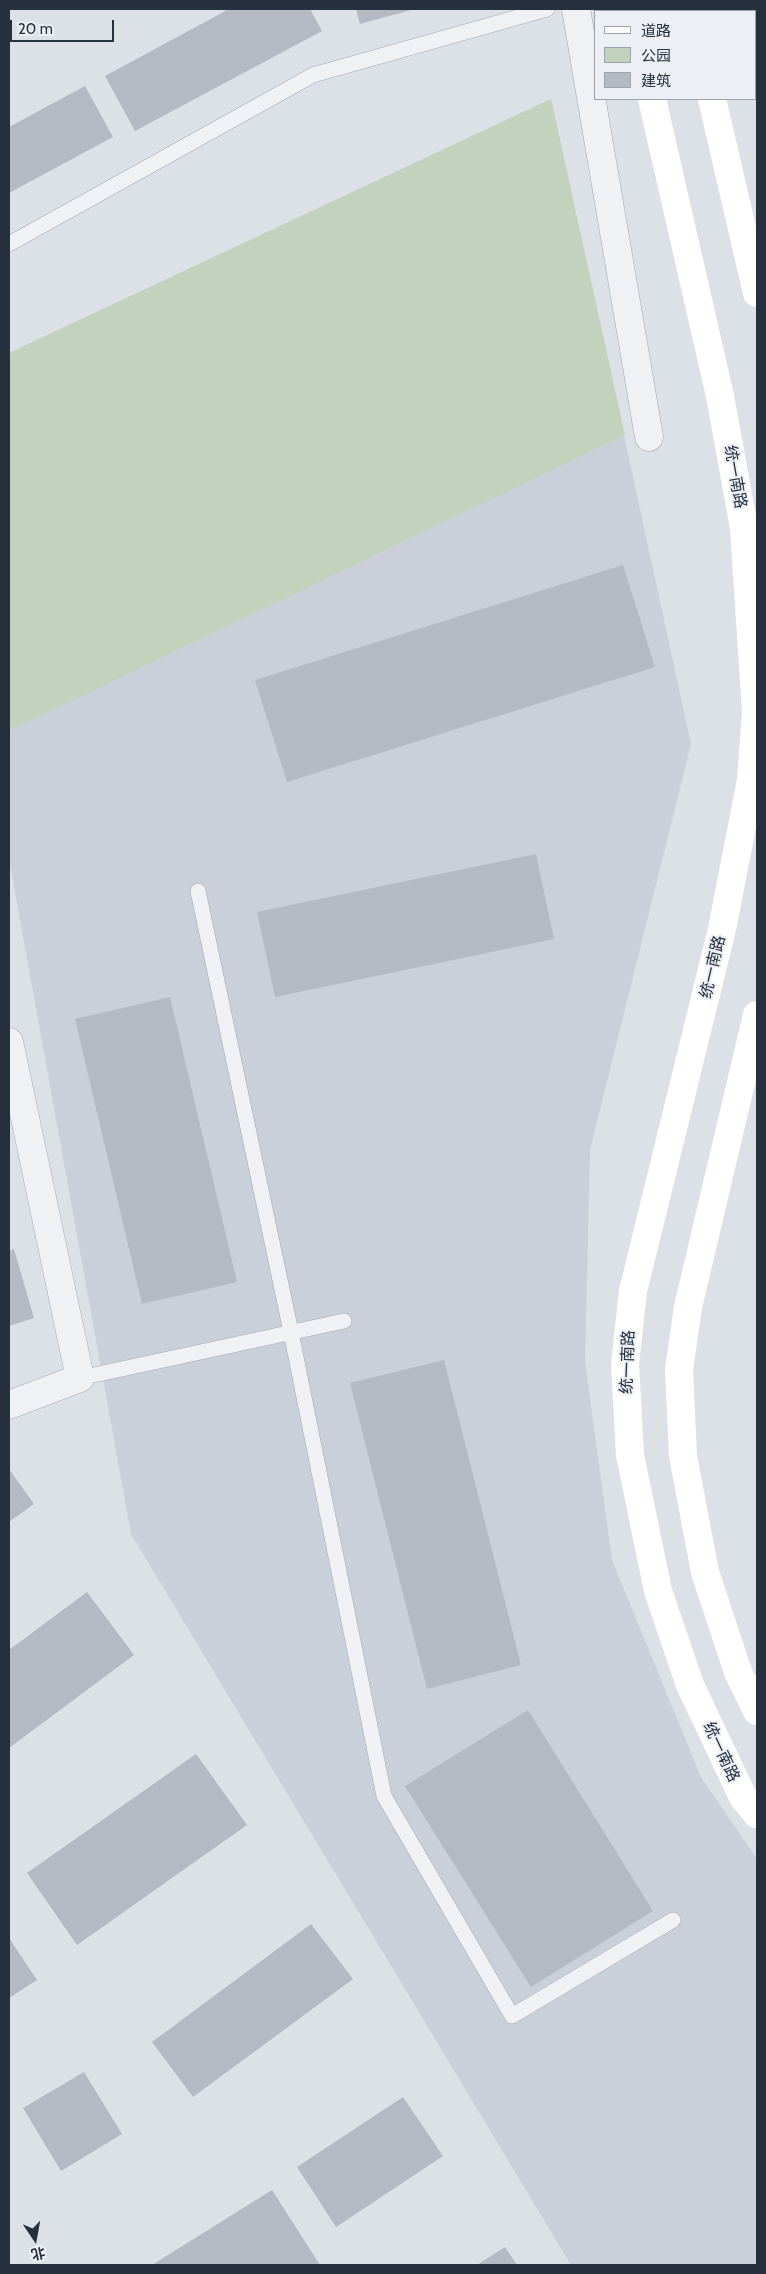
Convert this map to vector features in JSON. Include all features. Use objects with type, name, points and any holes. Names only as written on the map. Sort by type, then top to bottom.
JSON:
[{"type":"main road","name":"统一南路","points":[[652,100],[720,396],[744,528],[756,712],[751,780],[722,929],[633,1292],[625,1364],[630,1455],[658,1591],[690,1685],[743,1797],[757,1814]]},
{"type":"main road","points":[[712,100],[757,293]]},
{"type":"main road","points":[[757,1015],[690,1298],[679,1370],[683,1456],[705,1572],[738,1672],[757,1711]]},
{"type":"street","points":[[576,9],[649,437]]},
{"type":"street","points":[[9,1042],[80,1378],[9,1405]]},
{"type":"lane","points":[[9,244],[313,75],[547,9]]},
{"type":"lane","points":[[198,891],[291,1332],[384,1796],[512,2016],[672,1920]]},
{"type":"lane","points":[[80,1378],[344,1321]]},
{"type":"shaded area","points":[[551,99],[691,744],[590,1150],[585,1361],[612,1560],[701,1777],[757,1859],[757,2265],[571,2265],[131,1534],[9,859],[9,353]]},
{"type":"green space","points":[[551,99],[625,435],[9,731],[9,353]]},
{"type":"building","points":[[229,9],[310,9],[322,31],[135,131],[105,76]]},
{"type":"building","points":[[356,9],[415,9],[360,24]]},
{"type":"building","points":[[85,86],[113,137],[9,193],[9,127]]},
{"type":"building","points":[[623,565],[655,667],[287,782],[255,680]]},
{"type":"building","points":[[536,854],[554,939],[275,997],[257,912]]},
{"type":"building","points":[[170,997],[237,1282],[142,1304],[75,1019]]},
{"type":"building","points":[[14,1249],[34,1318],[9,1326],[9,1251]]},
{"type":"building","points":[[444,1360],[521,1665],[427,1689],[350,1383]]},
{"type":"building","points":[[9,1469],[34,1504],[9,1522]]},
{"type":"building","points":[[87,1592],[134,1655],[9,1748],[9,1650]]},
{"type":"building","points":[[528,1710],[653,1911],[531,1987],[405,1786]]},
{"type":"building","points":[[196,1754],[247,1825],[77,1945],[27,1873]]},
{"type":"building","points":[[311,1924],[353,1979],[193,2097],[152,2042]]},
{"type":"building","points":[[9,1938],[37,1980],[9,1998]]},
{"type":"building","points":[[84,2072],[122,2134],[61,2171],[23,2108]]},
{"type":"building","points":[[403,2097],[443,2156],[336,2227],[297,2167]]},
{"type":"building","points":[[272,2190],[320,2265],[152,2265]]},
{"type":"building","points":[[505,2247],[517,2265],[477,2265]]}]
